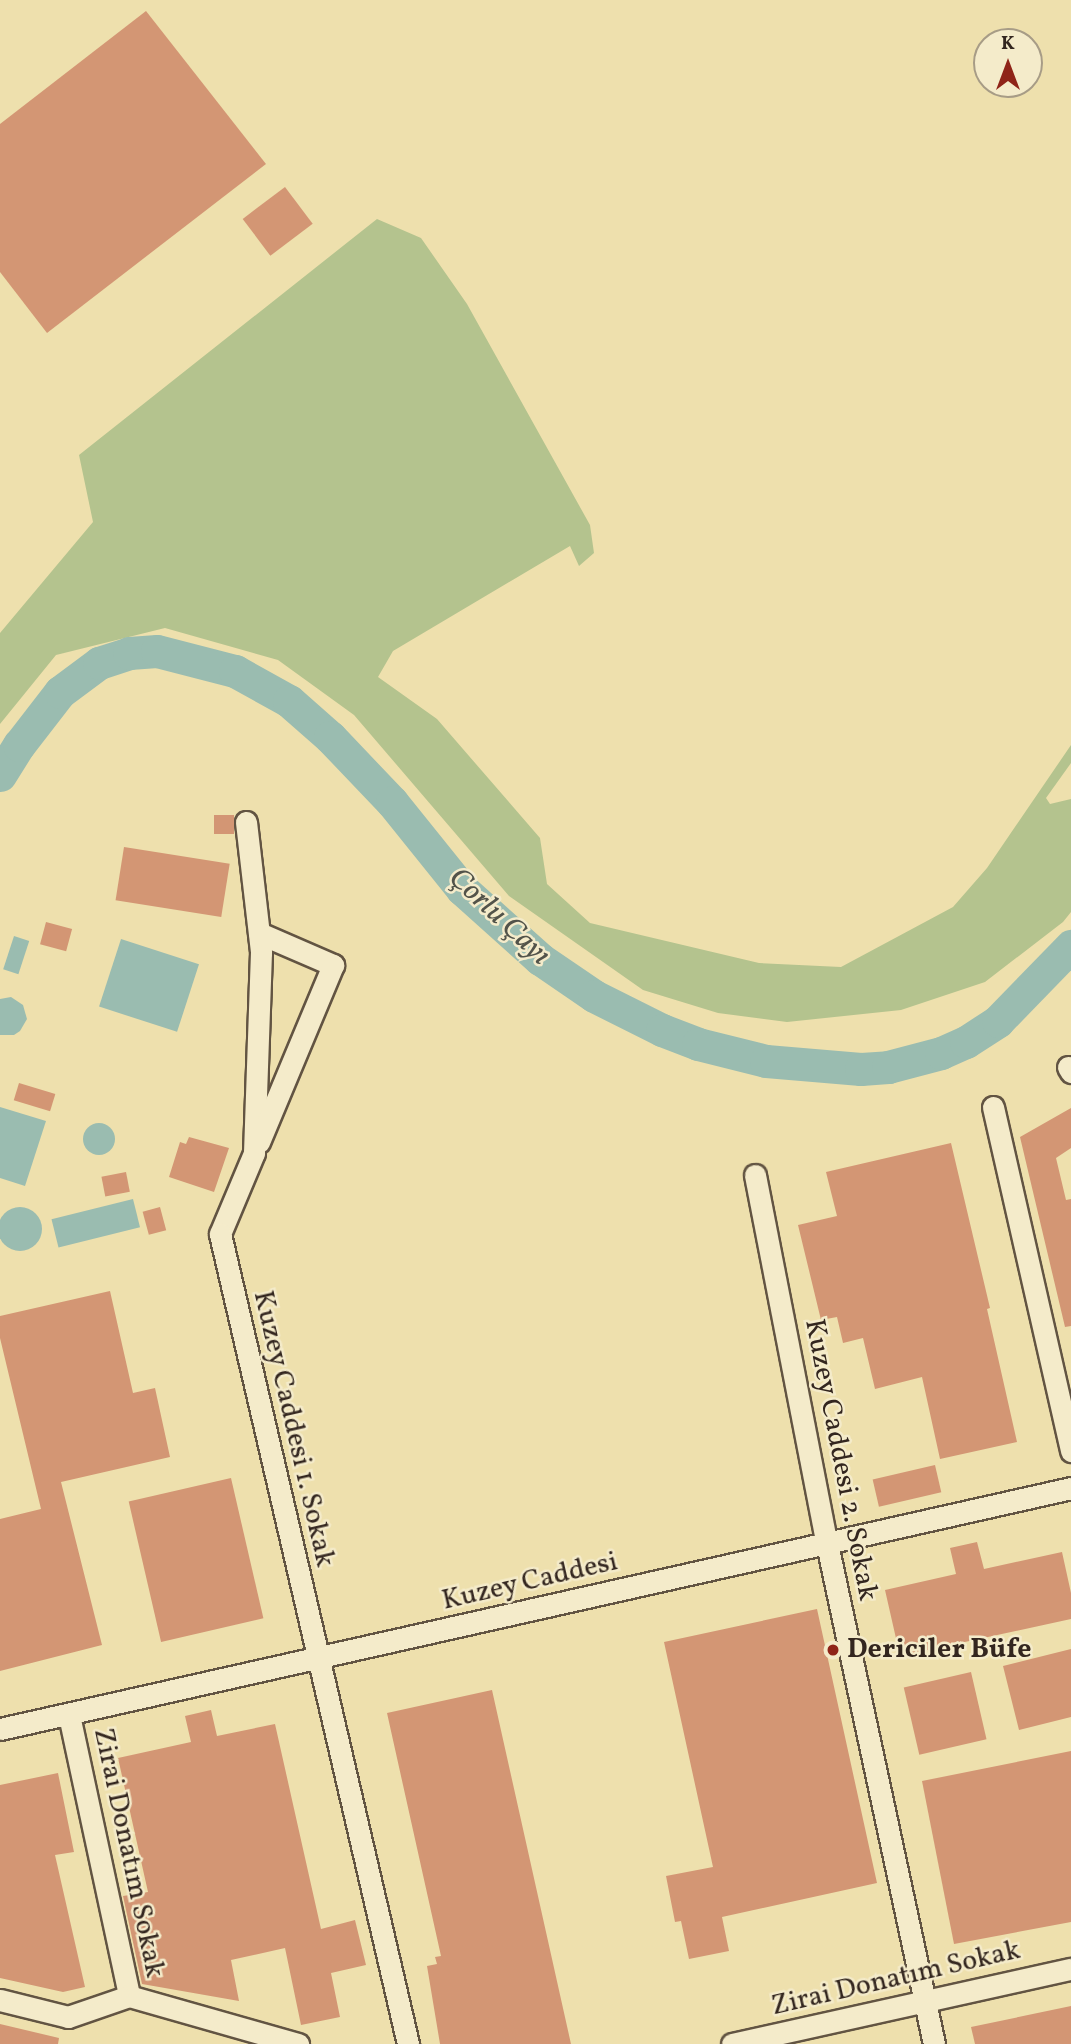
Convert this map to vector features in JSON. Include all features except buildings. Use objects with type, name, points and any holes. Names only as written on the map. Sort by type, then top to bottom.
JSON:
[{"type":"street","name":"Kuzey Caddesi 1. Sokak","points":[[246,822],[261,952],[254,1153],[220,1234],[316,1659],[408,2044]]},
{"type":"street","points":[[254,1153],[333,965],[259,933]]},
{"type":"street","points":[[993,1107],[1071,1451]]},
{"type":"street","name":"Kuzey Caddesi 2. Sokak","points":[[755,1175],[827,1544],[934,2044]]},
{"type":"street","name":"Kuzey Caddesi","points":[[0,1729],[1071,1488]]},
{"type":"street","name":"Zirai Donatım Sokak","points":[[69,1715],[129,1996],[298,2044]]},
{"type":"street","name":"Zirai Donatım Sokak","points":[[732,2044],[1071,1969]]},
{"type":"street","points":[[0,2000],[68,2017],[129,1996]]},
{"type":"green space","points":[[377,219],[421,238],[467,304],[590,525],[594,553],[579,566],[570,546],[393,651],[378,677],[437,719],[540,838],[547,884],[590,923],[759,963],[841,967],[953,907],[987,868],[1071,745],[1071,763],[1046,798],[1050,804],[1071,799],[1071,912],[1063,922],[985,982],[901,1010],[787,1022],[718,1013],[643,990],[509,896],[354,715],[278,660],[165,628],[56,655],[0,724],[0,633],[93,522],[79,455]]},
{"type":"water","points":[[14,936],[29,941],[18,974],[3,969]]},
{"type":"water","points":[[121,939],[199,964],[177,1032],[99,1007]]},
{"type":"water","points":[[11,997],[23,1005],[27,1019],[20,1031],[14,1035],[0,1035],[0,999]]},
{"type":"water","points":[[0,1107],[46,1121],[25,1186],[0,1178]]},
{"type":"water","points":[[99,1123],[110,1128],[115,1139],[110,1150],[99,1155],[88,1150],[83,1139],[88,1128]]},
{"type":"water","points":[[133,1199],[140,1227],[59,1247],[51,1219]]},
{"type":"water","points":[[20,1207],[29,1208],[36,1213],[41,1220],[41,1238],[36,1245],[29,1250],[20,1251],[11,1250],[4,1245],[-1,1238],[-2,1229],[-1,1220],[4,1213],[11,1208]]},
{"type":"waterway","name":"Çorlu Çayı","points":[[0,775],[19,745],[60,692],[99,663],[129,653],[157,651],[235,671],[289,701],[330,737],[392,802],[462,889],[540,959],[594,996],[662,1030],[698,1044],[766,1061],[861,1069],[888,1067],[941,1053],[966,1042],[998,1021],[1071,946]]},
{"type":"place","name":"Dericiler Büfe","points":[[833,1650]]}]
